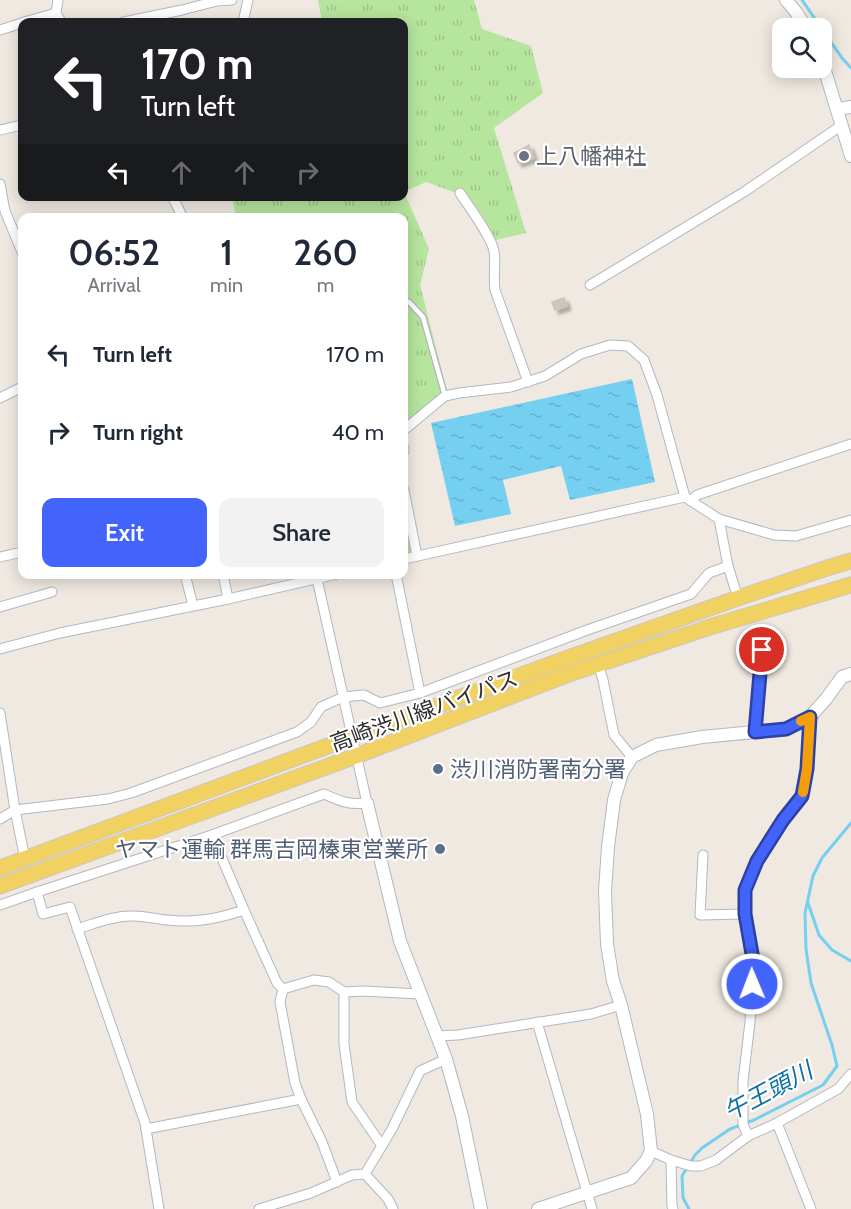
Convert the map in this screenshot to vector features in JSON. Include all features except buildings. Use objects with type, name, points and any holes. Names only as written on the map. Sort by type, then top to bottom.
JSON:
[{"type":"main road","name":"高崎渋川線バイパス","points":[[0,868],[352,737],[738,598],[851,561]]},
{"type":"main road","name":"高崎渋川線バイパス","points":[[0,886],[356,756],[569,674],[713,626],[851,585]]},
{"type":"street","points":[[58,0],[58,18]]},
{"type":"street","points":[[143,18],[218,1],[232,0]]},
{"type":"street","points":[[244,18],[248,0]]},
{"type":"street","points":[[786,0],[800,18]]},
{"type":"street","points":[[0,30],[18,25]]},
{"type":"street","points":[[828,78],[851,156]]},
{"type":"street","points":[[838,109],[851,107]]},
{"type":"street","points":[[590,285],[744,192],[842,124]]},
{"type":"street","points":[[0,130],[18,126]]},
{"type":"street","points":[[0,184],[5,211],[18,242]]},
{"type":"street","points":[[460,193],[490,240],[494,251],[495,290],[528,382]]},
{"type":"street","points":[[408,427],[445,396],[512,387],[545,376],[581,354],[610,345],[628,346],[644,360],[657,395],[688,499],[719,519],[774,535],[796,536],[851,520]]},
{"type":"street","points":[[0,398],[18,389]]},
{"type":"street","points":[[408,558],[688,499],[851,444]]},
{"type":"street","points":[[408,510],[417,556]]},
{"type":"street","points":[[719,519],[728,566],[738,598]]},
{"type":"street","points":[[0,557],[18,553]]},
{"type":"street","points":[[0,819],[15,810],[132,793],[297,732],[311,722],[321,707],[344,697],[363,695],[380,703],[420,693],[691,594],[710,573],[728,566]]},
{"type":"street","points":[[186,579],[193,606]]},
{"type":"street","points":[[224,579],[228,599]]},
{"type":"street","points":[[0,650],[60,633],[317,579],[366,803],[400,941],[446,1059],[462,1116],[481,1209]]},
{"type":"street","points":[[397,579],[420,693]]},
{"type":"street","points":[[0,607],[52,592]]},
{"type":"street","points":[[755,732],[762,650]]},
{"type":"street","points":[[598,664],[614,735],[632,757]]},
{"type":"street","points":[[538,1209],[631,1178],[646,1161],[651,1151],[647,1114],[621,1005],[613,981],[607,944],[605,891],[608,847],[614,800],[622,773],[632,757],[656,745],[702,737],[786,729],[810,717],[842,677],[851,674]]},
{"type":"street","points":[[0,713],[15,810],[26,859]]},
{"type":"street","points":[[748,1136],[743,1124],[743,1081],[754,965],[745,914],[745,890],[757,861],[783,820],[802,796],[807,769],[810,717]]},
{"type":"street","points":[[0,905],[212,835],[324,794],[343,802],[366,803]]},
{"type":"street","points":[[212,835],[277,983],[283,989]]},
{"type":"street","points":[[703,855],[700,915],[745,914]]},
{"type":"street","points":[[37,892],[43,914],[70,907],[146,1129],[159,1209]]},
{"type":"street","points":[[76,929],[133,915],[180,921],[203,921],[244,910]]},
{"type":"street","points":[[283,989],[314,980],[329,982],[344,992],[420,994]]},
{"type":"street","points":[[283,989],[280,1002],[295,1083],[322,1142],[337,1182]]},
{"type":"street","points":[[344,992],[344,1044],[352,1102],[382,1146]]},
{"type":"street","points":[[437,1036],[458,1035],[591,1014],[621,1005]]},
{"type":"street","points":[[537,1022],[592,1209]]},
{"type":"street","points":[[365,1174],[392,1129],[420,1071],[446,1059]]},
{"type":"street","points":[[651,1151],[691,1166],[700,1166],[716,1160],[748,1136],[777,1123],[838,1089],[851,1074]]},
{"type":"street","points":[[146,1129],[301,1099]]},
{"type":"street","points":[[777,1123],[811,1209]]},
{"type":"street","points":[[671,1160],[672,1206],[674,1209]]},
{"type":"street","points":[[259,1209],[311,1193],[352,1175],[365,1174]]},
{"type":"street","points":[[365,1174],[388,1199],[393,1209]]},
{"type":"lane","points":[[409,302],[423,317],[445,396]]},
{"type":"green space","points":[[318,0],[474,0],[482,29],[531,46],[543,93],[494,128],[526,233],[487,242],[454,192],[426,182],[408,190],[408,18],[321,18]]},
{"type":"green space","points":[[233,201],[408,201],[429,249],[420,285],[447,391],[408,424],[408,213],[235,213]]},
{"type":"green space","points":[[408,524],[414,554],[408,556]]},
{"type":"water","points":[[632,379],[655,482],[570,500],[561,466],[503,480],[511,514],[455,526],[431,423]]},
{"type":"waterway","name":"午王頭川","points":[[802,0],[851,68]]},
{"type":"waterway","name":"午王頭川","points":[[689,1209],[683,1198],[682,1176],[702,1148],[730,1129],[754,1120],[823,1085],[837,1066],[811,983],[806,949],[805,913],[813,876],[822,858],[851,823]]},
{"type":"waterway","points":[[808,903],[819,935],[832,950],[851,961]]},
{"type":"slow traffic","points":[[801,721],[810,717],[807,769],[803,792]]},
{"type":"place","name":"上八幡神社","points":[[524,156]]},
{"type":"place","name":"渋川消防署南分署","points":[[438,769]]},
{"type":"place","name":"ヤマト運輸 群馬吉岡榛東営業所","points":[[440,849]]},
{"type":"route","points":[[752,984],[754,965],[745,914],[745,890],[757,861],[783,820],[802,796],[807,769],[810,717],[786,729],[755,732],[762,650]]}]
